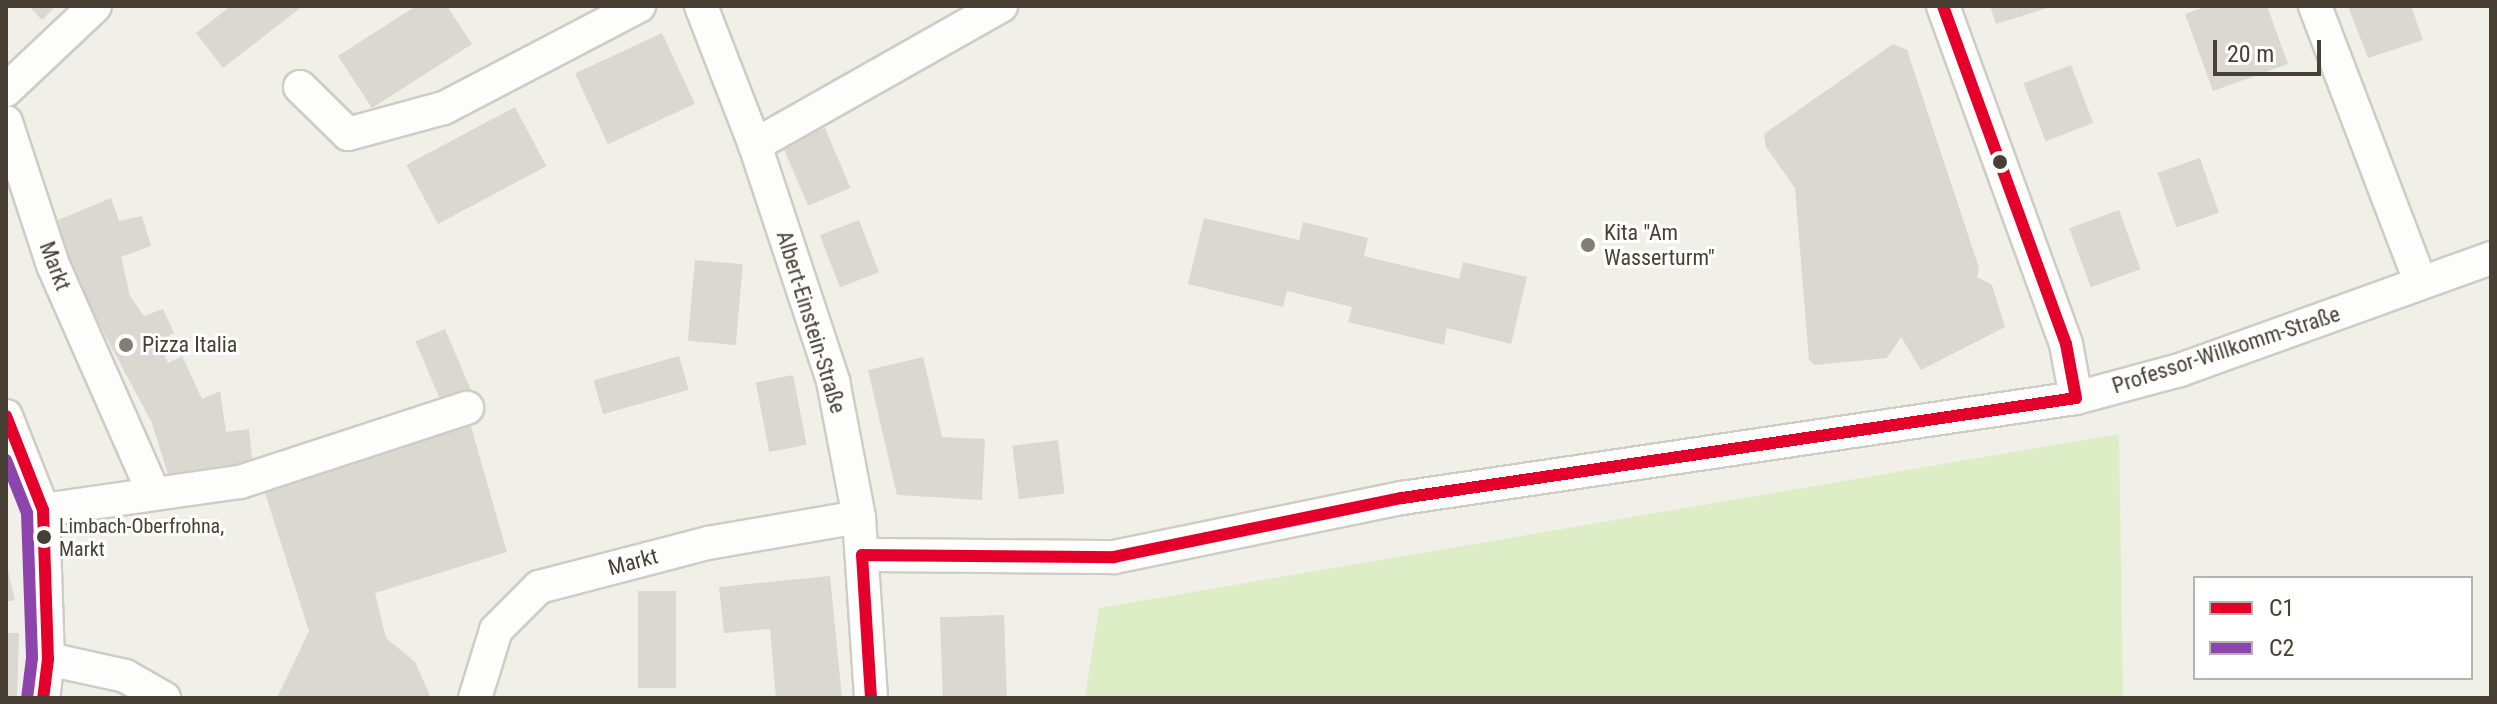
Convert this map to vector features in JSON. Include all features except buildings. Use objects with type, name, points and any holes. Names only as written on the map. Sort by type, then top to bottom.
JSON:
[{"type":"street","points":[[6,90],[95,6]]},
{"type":"street","points":[[300,87],[348,134],[444,108],[639,6]]},
{"type":"street","name":"Albert-Einstein-Straße","points":[[701,6],[755,145],[833,381],[859,517],[871,698]]},
{"type":"street","points":[[755,145],[1001,6]]},
{"type":"street","points":[[1943,6],[2066,344],[2076,398]]},
{"type":"street","points":[[2315,6],[2420,281]]},
{"type":"street","name":"Markt","points":[[6,122],[53,265],[154,494]]},
{"type":"street","name":"Professor-Willkomm-Straße","points":[[862,555],[1114,557],[1418,495],[2076,398],[2180,370],[2420,281],[2491,258]]},
{"type":"street","points":[[43,510],[240,482],[467,408]]},
{"type":"street","points":[[6,416],[43,510],[48,659],[43,698]]},
{"type":"street","name":"Markt","points":[[475,698],[496,630],[539,587],[708,543],[859,517]]},
{"type":"street","points":[[48,659],[125,676],[164,698]]},
{"type":"green space","points":[[2119,434],[2123,698],[1085,698],[1099,608]]},
{"type":"transit line","name":"C1","points":[[871,698],[862,555],[1114,557],[1402,498],[2076,398],[2066,344],[1943,6]]},
{"type":"transit line","name":"C1","points":[[6,416],[43,510],[48,659],[43,698]]},
{"type":"transit line","name":"C2","points":[[6,460],[27,513],[32,658],[27,696]]},
{"type":"place","name":"Kita \"Am Wasserturm\"","points":[[1588,245]]},
{"type":"place","name":"Pizza Italia","points":[[126,345]]},
{"type":"place","name":"Limbach-Oberfrohna, Markt","points":[[44,537]]}]
